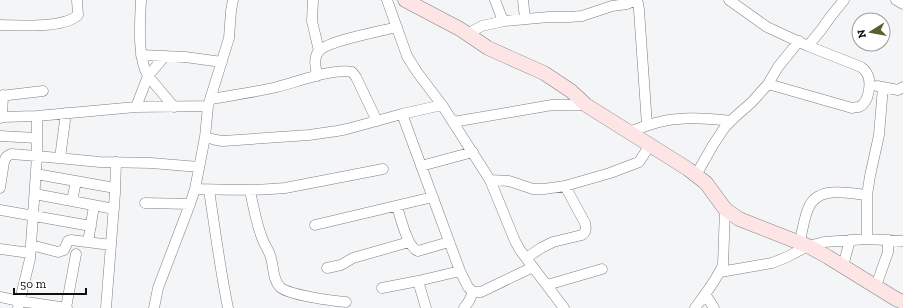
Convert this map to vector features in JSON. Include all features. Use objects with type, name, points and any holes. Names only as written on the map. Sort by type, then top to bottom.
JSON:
[{"type":"street","points":[[0,25],[51,24],[75,18],[78,15],[77,0]]},
{"type":"street","points":[[141,0],[141,55],[145,71],[174,107]]},
{"type":"street","points":[[154,308],[158,288],[195,189],[213,88],[228,38],[233,0]]},
{"type":"street","points":[[313,0],[312,21],[319,51]]},
{"type":"street","points":[[387,0],[407,56],[442,105],[490,180],[515,241],[564,308]]},
{"type":"street","points":[[405,0],[467,34],[488,48],[544,73],[571,91],[586,105],[688,169],[706,183],[725,208],[739,218],[804,244],[844,266],[903,302]]},
{"type":"street","points":[[495,0],[504,20]]},
{"type":"street","points":[[523,0],[525,19]]},
{"type":"street","points":[[467,34],[482,26],[504,20],[582,16],[612,6],[627,4],[635,0],[638,3],[639,10],[647,125]]},
{"type":"street","points":[[729,0],[767,27],[861,67],[866,71],[869,85],[867,97],[863,103],[858,107],[852,108],[768,84]]},
{"type":"street","points":[[696,175],[725,127],[746,109],[768,84],[778,67],[821,30],[844,0]]},
{"type":"street","points":[[896,0],[903,4]]},
{"type":"street","points":[[317,76],[315,65],[316,58],[319,51],[325,46],[397,27]]},
{"type":"street","points":[[141,55],[185,57],[222,62]]},
{"type":"street","points":[[136,107],[148,76],[165,56]]},
{"type":"street","points":[[43,91],[2,96],[1,118],[136,107],[174,107],[210,102],[261,91],[317,76],[346,71],[352,72],[356,77],[377,121]]},
{"type":"street","points":[[869,85],[898,90],[903,87]]},
{"type":"street","points":[[867,239],[867,195],[879,135],[883,87]]},
{"type":"street","points":[[205,137],[223,141],[309,135],[347,129],[442,105]]},
{"type":"street","points":[[453,122],[552,105],[586,105]]},
{"type":"street","points":[[60,158],[66,113]]},
{"type":"street","points":[[402,114],[460,271],[468,287],[473,292],[481,292],[533,267]]},
{"type":"street","points":[[18,304],[30,259],[38,138],[37,116]]},
{"type":"street","points":[[629,132],[658,122],[678,119],[710,119],[731,121]]},
{"type":"street","points":[[0,136],[38,138]]},
{"type":"street","points":[[490,180],[509,181],[533,189],[565,186],[610,173],[639,162],[650,144]]},
{"type":"street","points":[[421,166],[473,152]]},
{"type":"street","points":[[0,188],[4,162],[6,157],[11,154],[100,162],[151,163],[199,167]]},
{"type":"street","points":[[106,308],[114,209],[116,162]]},
{"type":"street","points":[[195,189],[250,190],[286,188],[383,169]]},
{"type":"street","points":[[36,174],[115,188]]},
{"type":"street","points":[[72,201],[76,181]]},
{"type":"street","points":[[526,258],[553,242],[585,233],[585,223],[565,186]]},
{"type":"street","points":[[209,190],[228,308]]},
{"type":"street","points":[[250,190],[256,219],[270,255],[276,282],[281,288],[294,294],[346,302]]},
{"type":"street","points":[[804,244],[807,210],[814,199],[820,195],[839,192],[867,195]]},
{"type":"street","points":[[35,194],[114,209]]},
{"type":"street","points":[[315,225],[433,197]]},
{"type":"street","points":[[145,203],[190,204]]},
{"type":"street","points":[[88,242],[94,206]]},
{"type":"street","points":[[397,206],[409,242],[414,250],[418,251],[449,242]]},
{"type":"street","points":[[695,308],[720,272],[723,265],[725,208]]},
{"type":"street","points":[[0,210],[91,226]]},
{"type":"street","points":[[720,272],[779,261],[804,244],[867,239],[903,241]]},
{"type":"street","points":[[0,249],[31,249],[58,252],[64,250],[68,241],[71,240],[111,245]]},
{"type":"street","points":[[844,266],[850,240]]},
{"type":"street","points":[[876,286],[888,252],[888,240]]},
{"type":"street","points":[[327,268],[341,265],[353,258],[409,242]]},
{"type":"street","points":[[0,297],[18,304],[67,308],[76,254]]},
{"type":"street","points":[[547,285],[602,269]]},
{"type":"street","points":[[382,288],[460,271]]},
{"type":"street","points":[[418,281],[426,308]]},
{"type":"street","points":[[464,308],[473,292]]},
{"type":"street","points":[[705,294],[714,308]]}]
